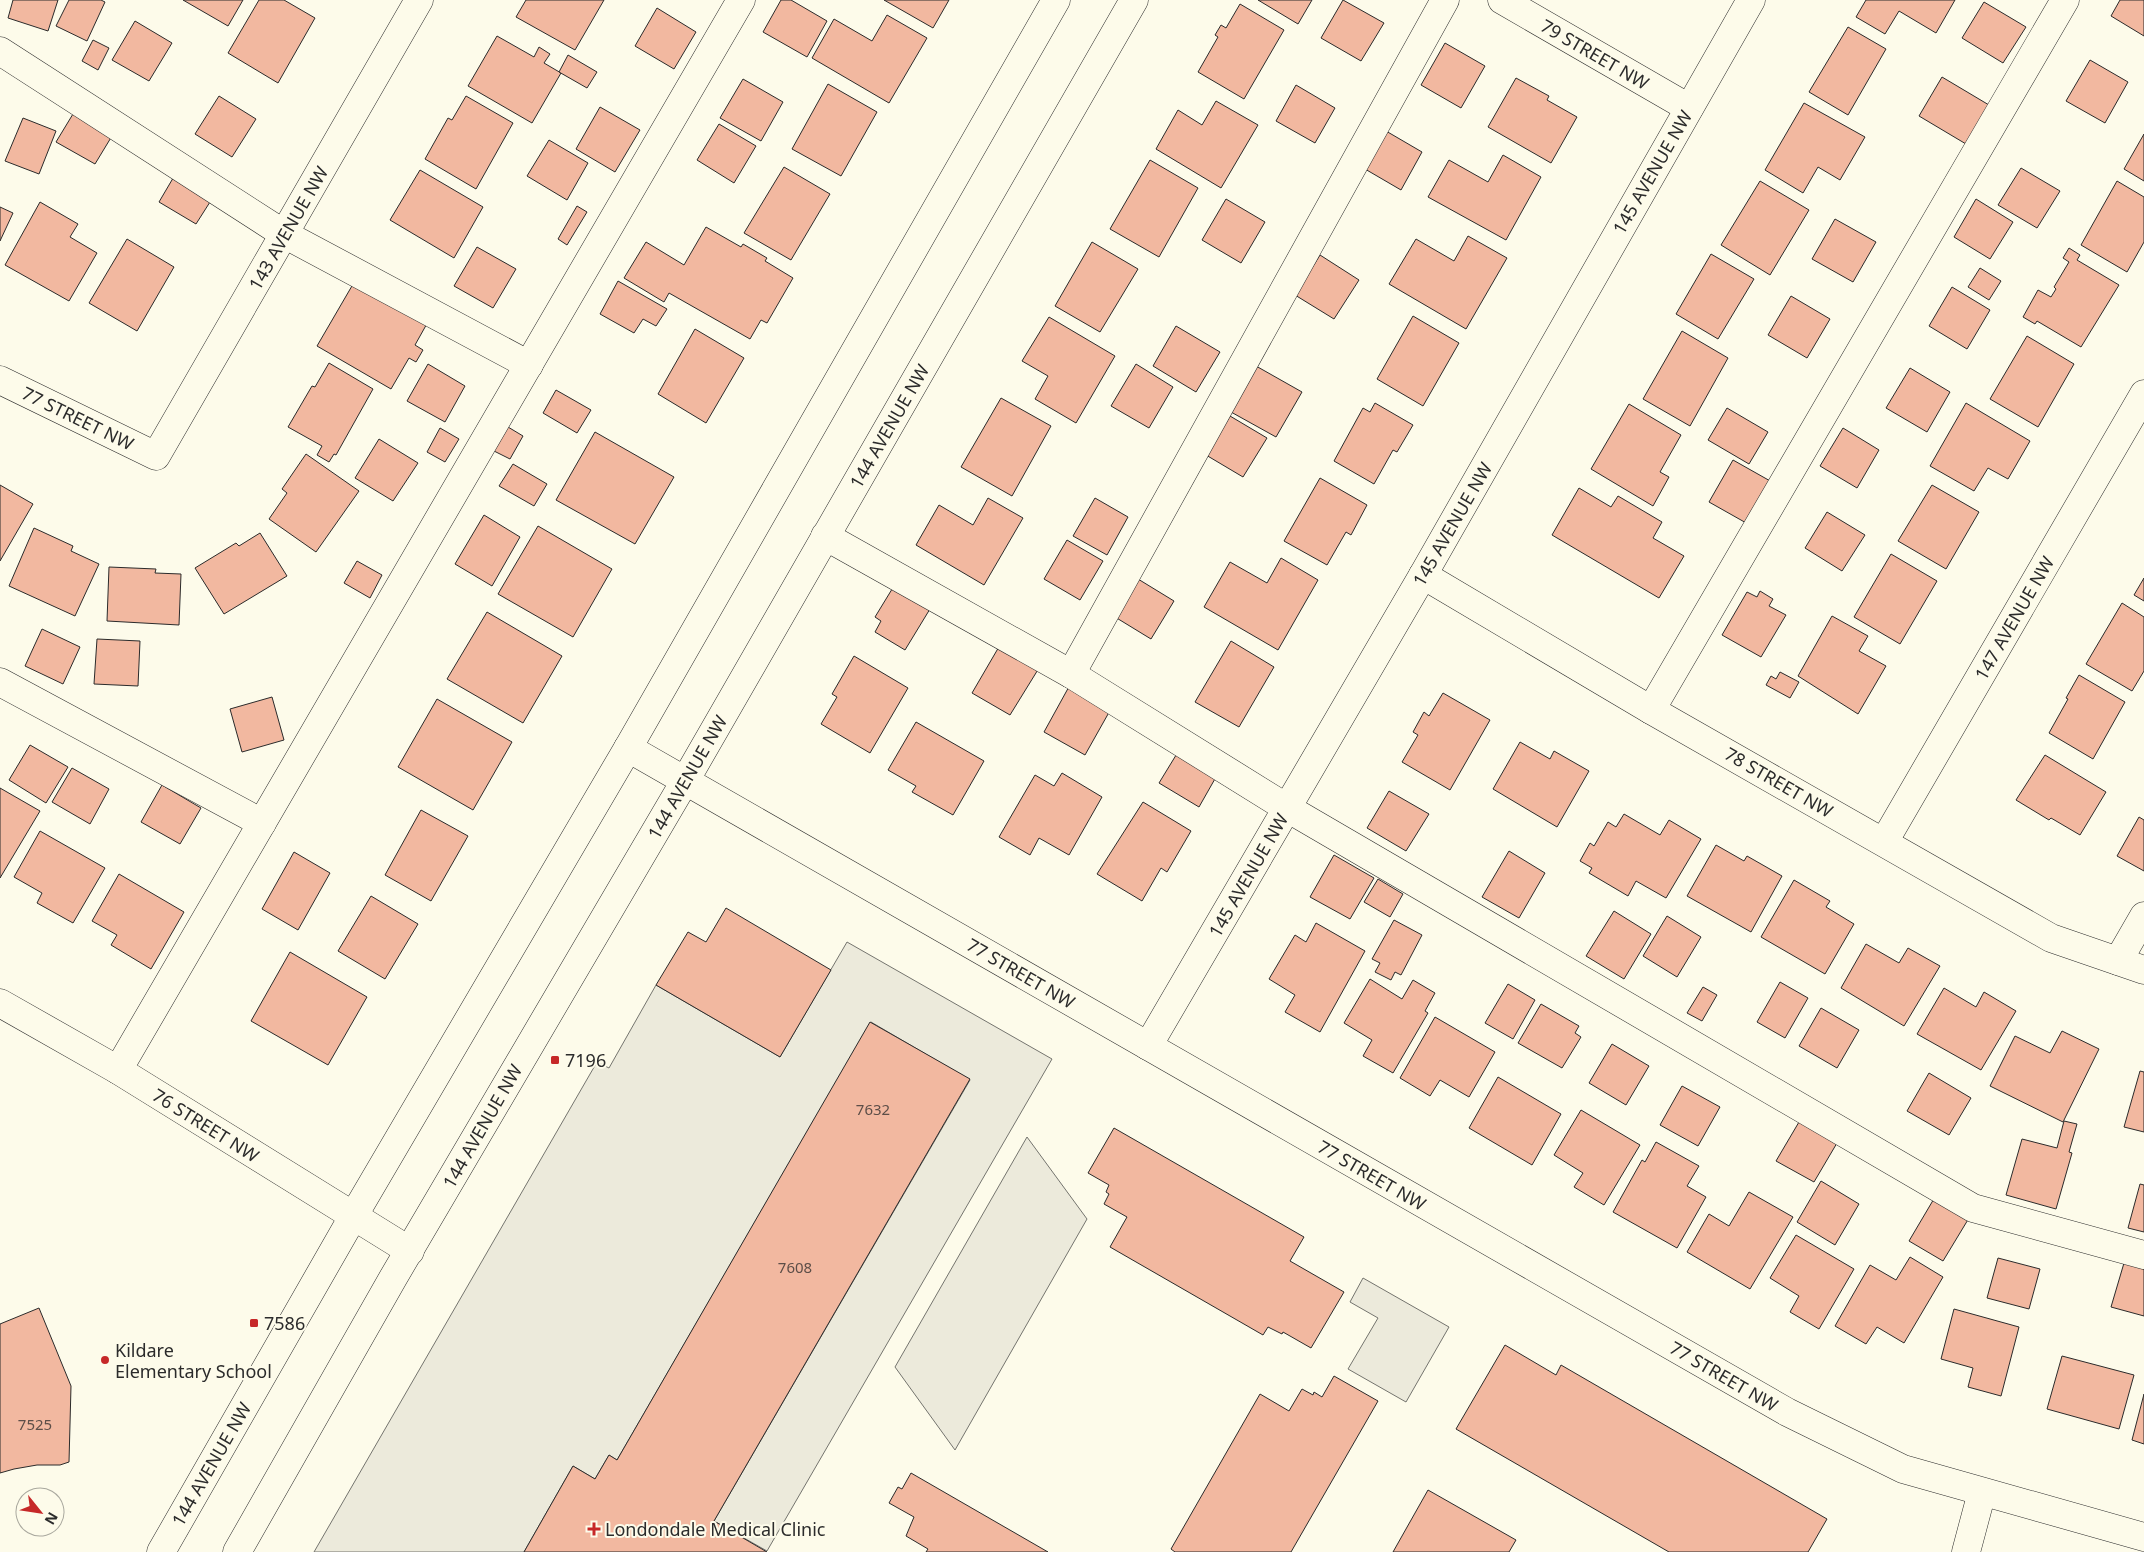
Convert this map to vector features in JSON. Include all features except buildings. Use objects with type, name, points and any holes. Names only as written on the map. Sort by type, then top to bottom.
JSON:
[{"type":"street","name":"143 AVENUE NW","points":[[156,456],[419,0]]},
{"type":"street","points":[[118,1070],[741,0]]},
{"type":"street","name":"144 AVENUE NW","points":[[161,1552],[354,1216],[628,748],[1056,0]]},
{"type":"street","name":"144 AVENUE NW","points":[[237,1552],[410,1251],[685,781],[1134,0]]},
{"type":"street","points":[[1071,674],[1445,0]]},
{"type":"street","name":"79 STREET NW","points":[[1502,0],[1689,108]]},
{"type":"street","name":"145 AVENUE NW","points":[[1148,1046],[1423,575],[1751,0]]},
{"type":"street","points":[[1651,710],[2065,0]]},
{"type":"street","points":[[0,51],[284,234],[529,365]]},
{"type":"street","name":"77 STREET NW","points":[[0,380],[156,456]]},
{"type":"street","name":"147 AVENUE NW","points":[[1884,842],[2144,394]]},
{"type":"street","points":[[825,536],[1071,674],[1287,808],[1973,1208],[2144,1255]]},
{"type":"street","name":"78 STREET NW","points":[[1423,575],[1651,710],[2052,938],[2144,970]]},
{"type":"street","points":[[0,682],[262,824]]},
{"type":"street","name":"77 STREET NW","points":[[628,748],[1787,1412],[1903,1469],[2144,1537]]},
{"type":"street","points":[[2118,961],[2144,916]]},
{"type":"street","name":"76 STREET NW","points":[[0,1003],[118,1070],[410,1251]]},
{"type":"street","points":[[1966,1552],[1982,1492]]},
{"type":"shaded area","points":[[847,942],[1052,1059],[767,1551],[714,1521],[970,1080],[871,1022],[617,1460],[609,1455],[595,1479],[573,1466],[524,1552],[314,1552],[597,1062],[609,1068],[656,985],[780,1057]]},
{"type":"shaded area","points":[[1027,1137],[1087,1219],[955,1450],[895,1367]]},
{"type":"shaded area","points":[[1363,1278],[1449,1327],[1406,1402],[1348,1369],[1378,1318],[1350,1302]]},
{"type":"place","name":"7196","points":[[555,1060]]},
{"type":"place","name":"7586","points":[[254,1323]]},
{"type":"place","name":"Kildare Elementary School","points":[[105,1360]]},
{"type":"place","name":"Londondale Medical Clinic","points":[[594,1529]]}]
